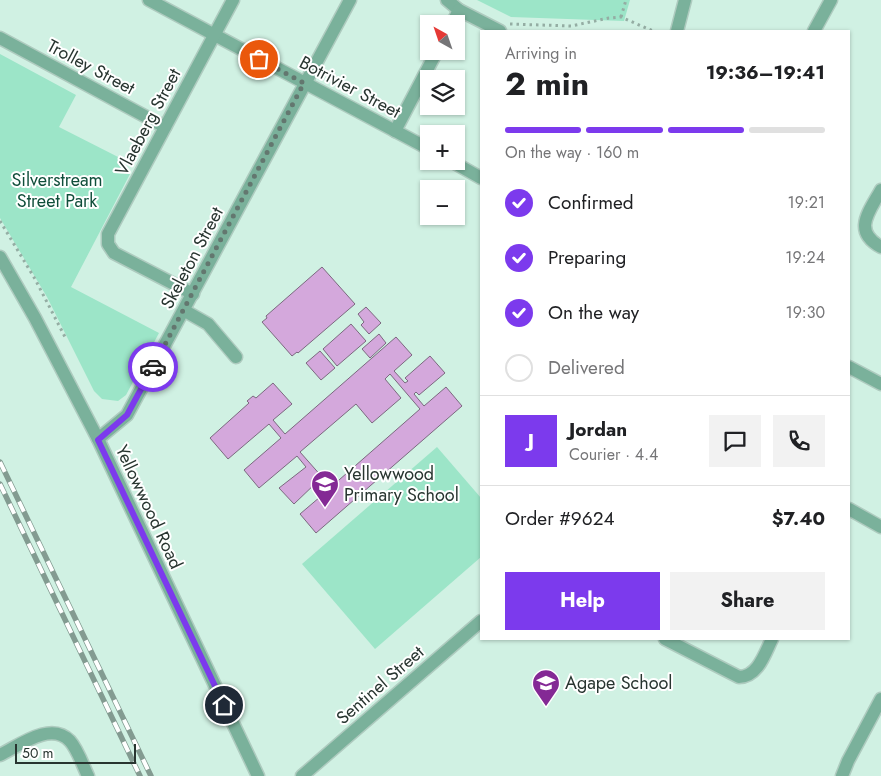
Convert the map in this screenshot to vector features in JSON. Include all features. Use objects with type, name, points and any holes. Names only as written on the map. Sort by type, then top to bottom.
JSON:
[{"type":"street","name":"Botrivier Street","points":[[149,0],[420,144]]},
{"type":"street","name":"Vlaeberg Street","points":[[193,294],[118,256],[108,244],[110,229],[233,0]]},
{"type":"street","name":"Skeleton Street","points":[[98,440],[127,415],[185,311],[304,83],[350,0]]},
{"type":"street","points":[[447,0],[459,10],[498,30]]},
{"type":"street","points":[[677,30],[685,0]]},
{"type":"street","points":[[815,30],[831,0]]},
{"type":"street","points":[[456,15],[459,10]]},
{"type":"street","name":"Trolley Street","points":[[0,38],[165,127]]},
{"type":"street","points":[[395,131],[432,60]]},
{"type":"street","points":[[465,169],[480,177]]},
{"type":"street","points":[[881,190],[866,218],[864,227],[870,240],[881,247]]},
{"type":"street","name":"Yellowwood Road","points":[[0,257],[35,318],[98,440],[258,776]]},
{"type":"street","points":[[185,311],[208,324],[236,357]]},
{"type":"street","points":[[850,368],[881,384]]},
{"type":"street","points":[[850,510],[881,527]]},
{"type":"street","name":"Sentinel Street","points":[[302,776],[480,622]]},
{"type":"street","points":[[667,640],[739,677],[753,673],[771,640]]},
{"type":"street","points":[[842,776],[881,699]]},
{"type":"street","points":[[0,754],[42,734],[59,733],[71,742],[88,776]]},
{"type":"path","points":[[621,17],[626,0]]},
{"type":"path","points":[[507,30],[510,24],[572,26],[621,17],[650,30]]},
{"type":"path","points":[[0,222],[35,279],[65,337]]},
{"type":"green space","points":[[477,0],[630,0],[624,21],[511,17]]},
{"type":"green space","name":"Silverstream Street Park","points":[[0,54],[76,95],[59,127],[124,160],[120,169],[130,174],[71,287],[159,333],[126,395],[118,401],[102,399],[94,391],[47,297],[0,218]]},
{"type":"green space","points":[[437,447],[480,497],[480,558],[375,649],[302,564]]},
{"type":"building","points":[[322,267],[355,304],[298,353],[292,356],[262,322],[267,318],[266,316]]},
{"type":"building","points":[[366,307],[381,323],[369,334],[361,325],[364,322],[358,314]]},
{"type":"building","points":[[351,324],[366,341],[337,366],[323,349]]},
{"type":"building","points":[[379,334],[386,343],[370,358],[362,349]]},
{"type":"building","points":[[396,337],[412,355],[394,371],[405,383],[408,381],[405,378],[430,356],[445,373],[419,395],[416,392],[414,394],[424,406],[446,387],[462,406],[316,533],[300,514],[327,491],[318,481],[294,504],[279,488],[306,467],[297,456],[259,488],[244,470],[281,438],[269,424],[228,459],[210,438],[249,403],[247,401],[253,396],[256,398],[273,383],[292,404],[273,420],[285,434]],"holes":[[[390,374],[420,409],[331,487],[300,452],[356,404],[372,423],[401,398],[385,379]]]},
{"type":"building","points":[[320,351],[335,368],[321,380],[306,363]]},
{"type":"railway","points":[[0,462],[151,776]]},
{"type":"railway","points":[[0,484],[140,776]]},
{"type":"way so far","points":[[153,367],[185,311],[304,83],[259,59]]},
{"type":"place","name":"Yellowwood Primary School","points":[[325,508]]},
{"type":"place","name":"Agape School","points":[[546,707]]},
{"type":"route","points":[[153,367],[127,415],[98,440],[224,705]]}]
